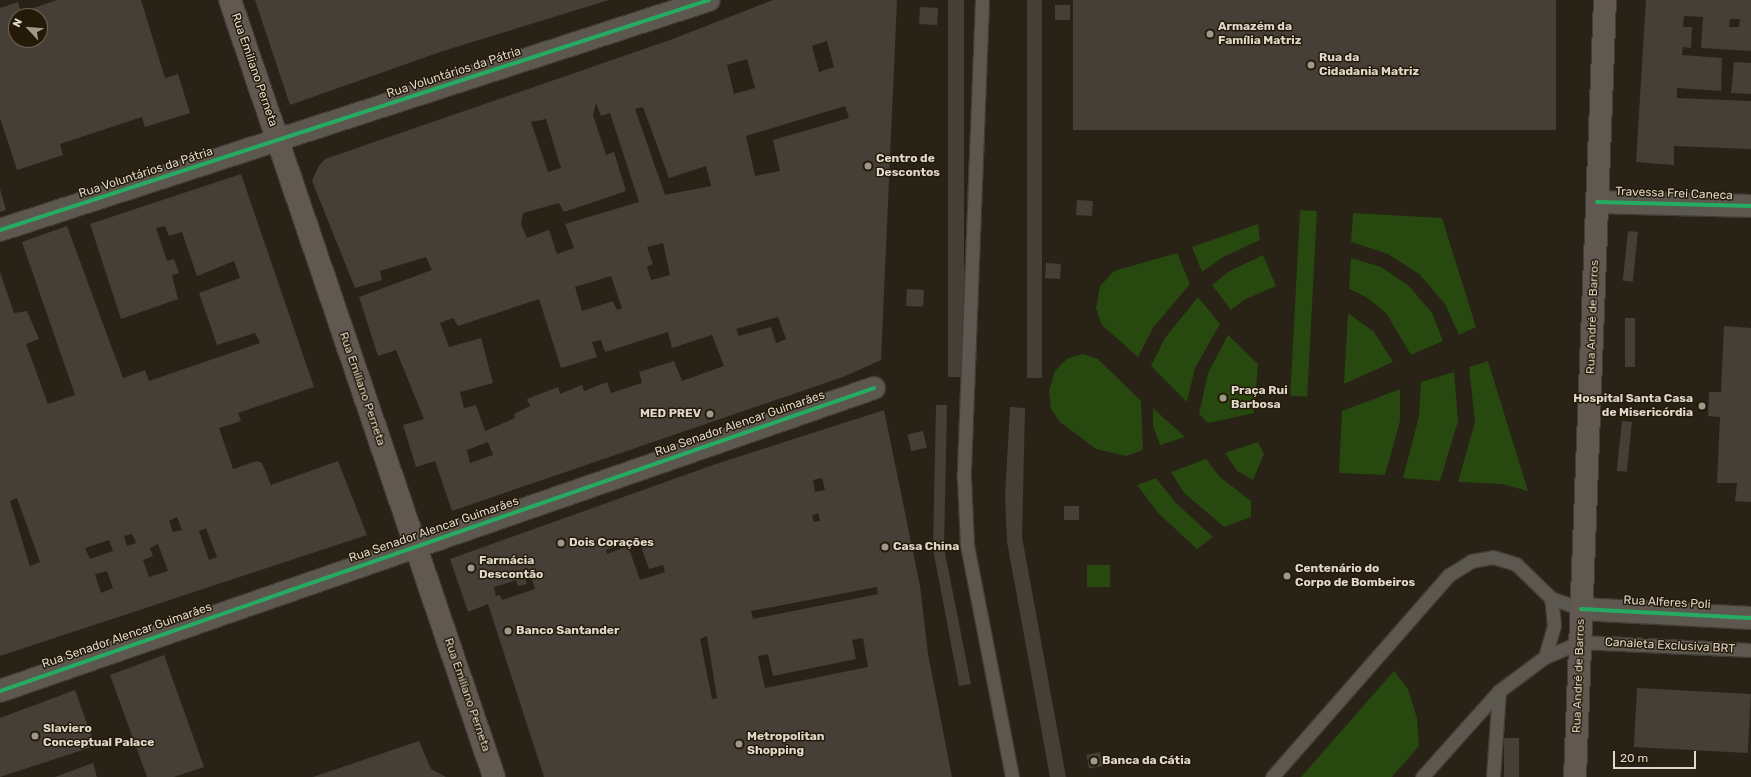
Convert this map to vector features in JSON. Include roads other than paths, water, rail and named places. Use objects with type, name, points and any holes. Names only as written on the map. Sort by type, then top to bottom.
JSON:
[{"type":"main road","name":"Rua Emiliano Perneta","points":[[230,0],[494,777]]},
{"type":"main road","name":"Rua André de Barros","points":[[1575,777],[1605,0]]},
{"type":"street","name":"Rua Voluntários da Pátria","points":[[0,230],[278,142],[709,0]]},
{"type":"street","name":"Travessa Frei Caneca","points":[[1597,202],[1751,206]]},
{"type":"street","name":"Rua Senador Alencar Guimarães","points":[[0,691],[874,388]]},
{"type":"street","name":"Rua Alferes Poli","points":[[1582,609],[1751,618]]},
{"type":"lane","points":[[982,0],[964,479],[967,545],[1012,777]]},
{"type":"lane","points":[[1272,777],[1449,575],[1471,561],[1493,557],[1516,564],[1551,598],[1582,609]]},
{"type":"lane","points":[[1545,657],[1554,625],[1551,598]]},
{"type":"lane","name":"Canaleta Exclusiva BRT","points":[[1422,777],[1499,691],[1545,657],[1580,642],[1751,650]]},
{"type":"lane","points":[[1493,777],[1499,691]]},
{"type":"place","name":"Armazém da Família Matriz","points":[[1210,34]]},
{"type":"place","name":"Rua da Cidadania Matriz","points":[[1311,65]]},
{"type":"place","name":"Centro de Descontos","points":[[868,166]]},
{"type":"place","name":"Praça Rui Barbosa","points":[[1223,398]]},
{"type":"place","name":"Hospital Santa Casa de Misericórdia","points":[[1702,406]]},
{"type":"place","name":"MED PREV","points":[[710,414]]},
{"type":"place","name":"Dois Corações","points":[[561,543]]},
{"type":"place","name":"Casa China","points":[[885,547]]},
{"type":"place","name":"Farmácia Descontão","points":[[471,568]]},
{"type":"place","name":"Centenário do Corpo de Bombeiros","points":[[1287,576]]},
{"type":"place","name":"Banco Santander","points":[[508,631]]},
{"type":"place","name":"Slaviero Conceptual Palace","points":[[35,736]]},
{"type":"place","name":"Metropolitan Shopping","points":[[739,744]]},
{"type":"place","name":"Banca da Cátia","points":[[1094,761]]}]
